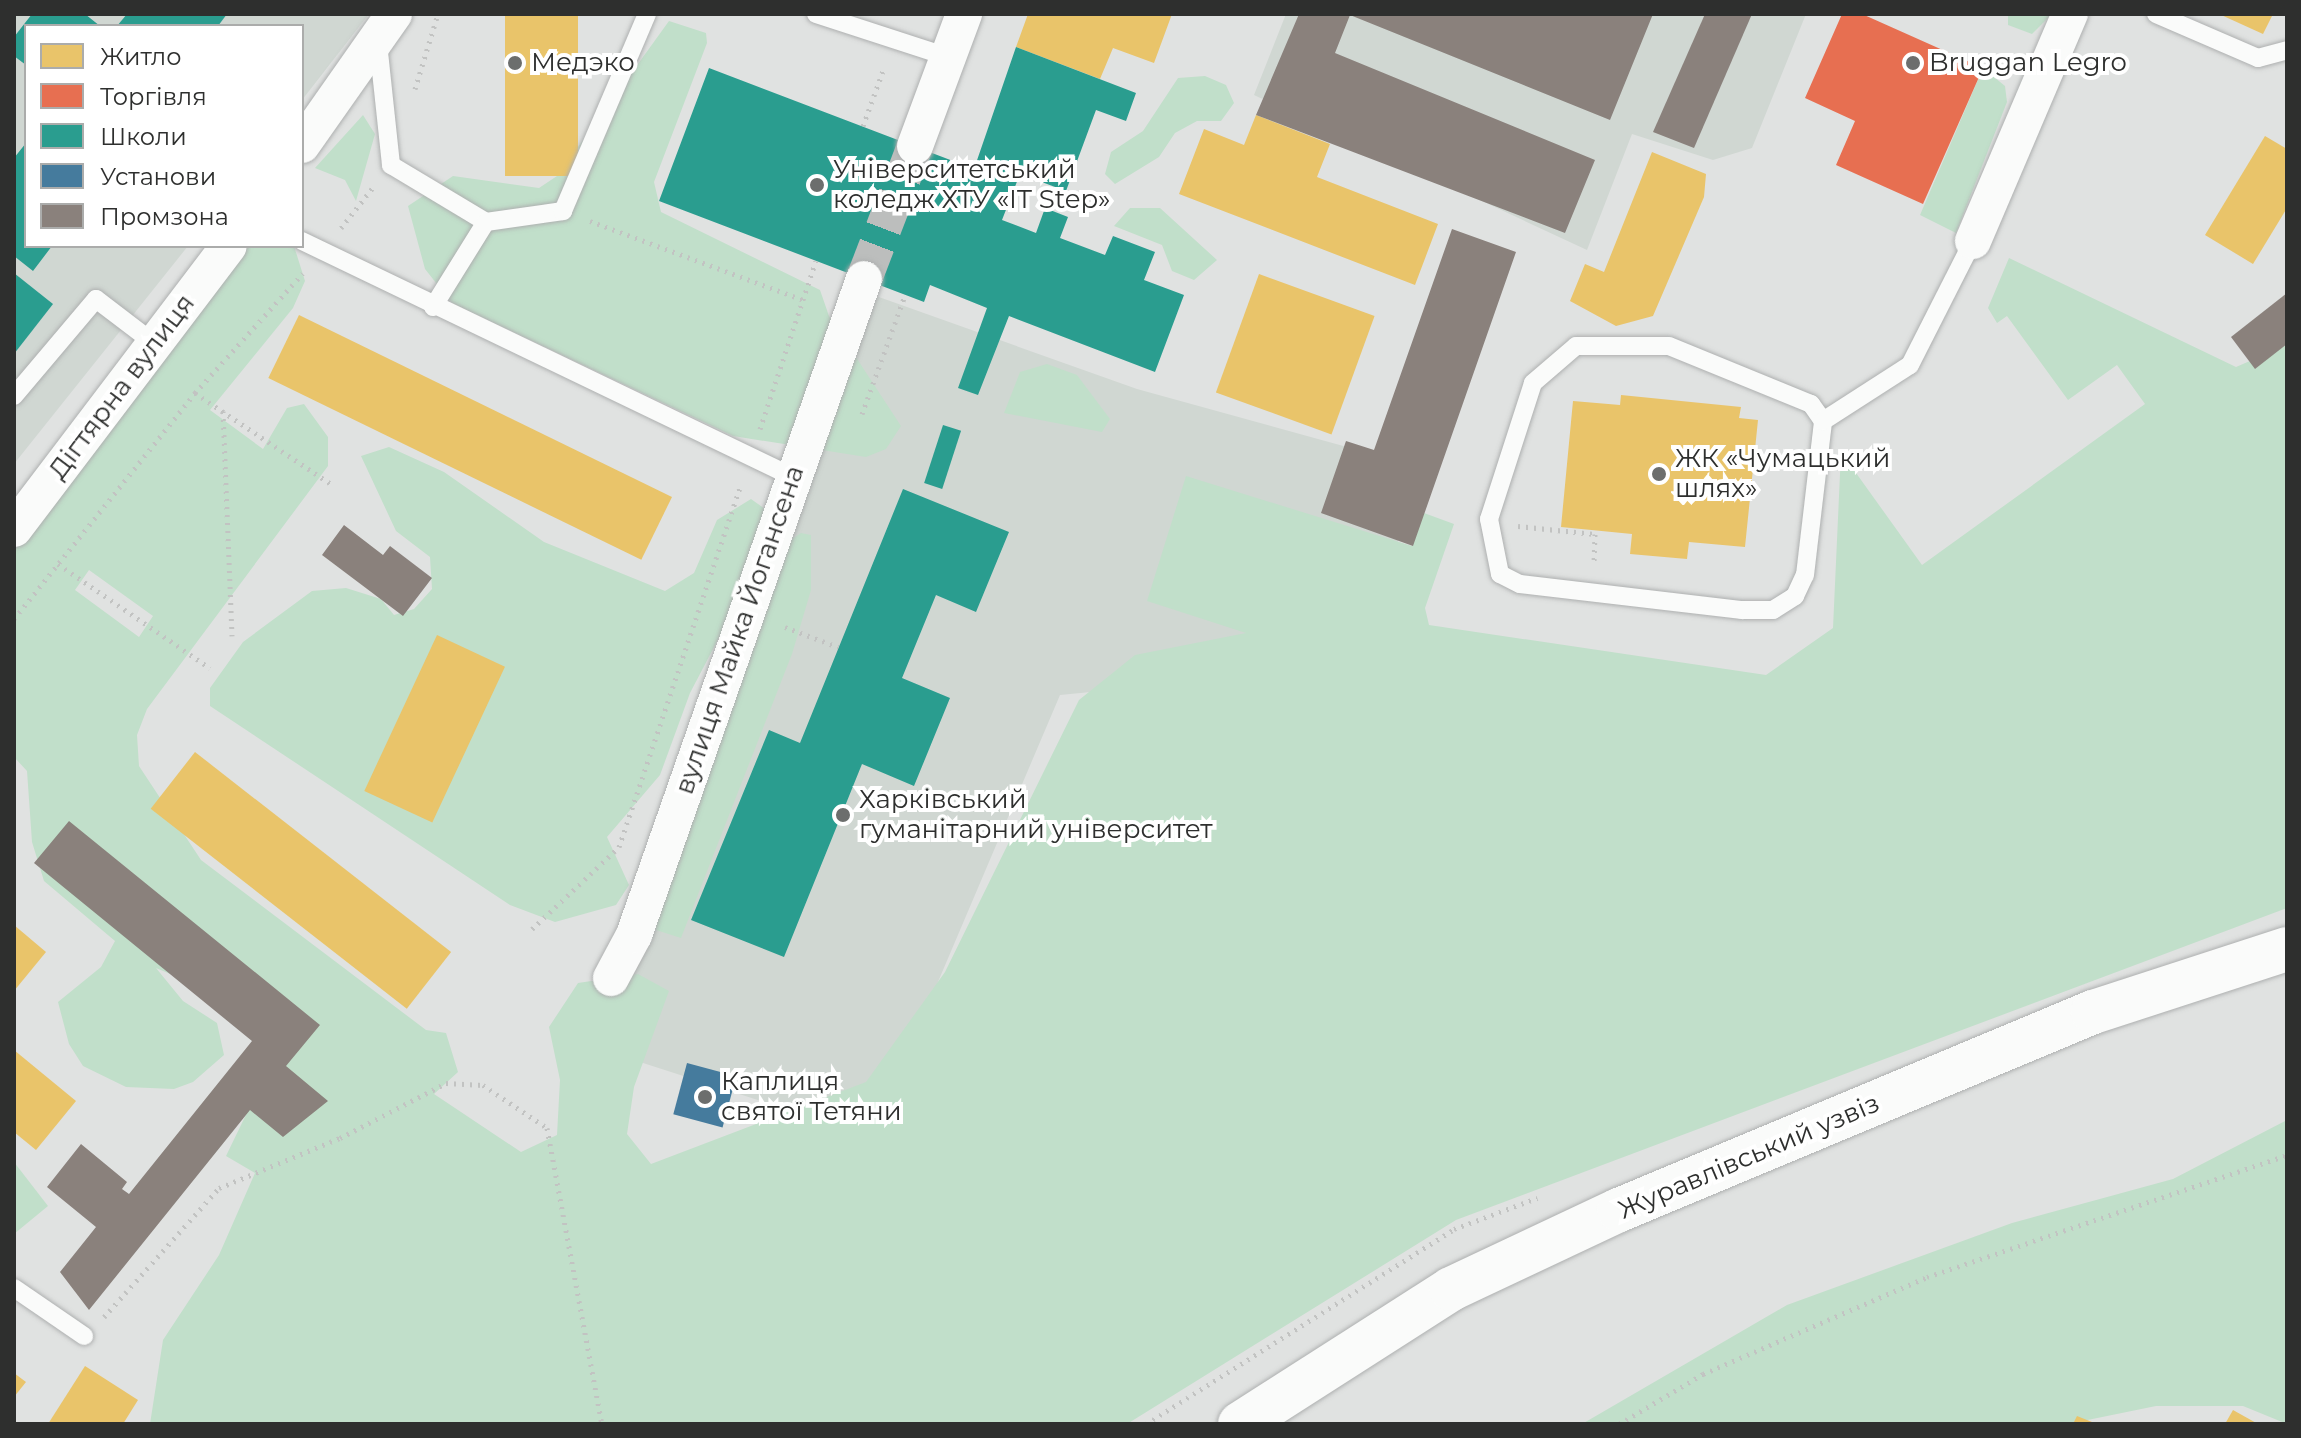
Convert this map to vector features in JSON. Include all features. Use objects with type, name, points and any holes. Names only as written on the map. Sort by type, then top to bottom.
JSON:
[{"type":"main road","name":"Журавлівський узвіз","points":[[1240,1424],[1451,1289],[1619,1210],[2093,1012],[2287,949]]},
{"type":"street","points":[[915,146],[964,14]]},
{"type":"street","points":[[1973,241],[2070,14]]},
{"type":"street","points":[[304,142],[386,26]]},
{"type":"street","name":"Дігтярна вулиця","points":[[14,529],[227,248]]},
{"type":"street","name":"вулиця Майка Йогансена","points":[[611,978],[634,935],[864,279]]},
{"type":"lane","points":[[386,26],[391,165],[486,222],[563,211],[647,14]]},
{"type":"lane","points":[[816,14],[948,57]]},
{"type":"lane","points":[[2156,14],[2258,58],[2287,50]]},
{"type":"lane","points":[[433,307],[486,222]]},
{"type":"lane","points":[[1823,421],[1910,365],[1973,241]]},
{"type":"lane","points":[[304,242],[433,307],[793,477]]},
{"type":"lane","points":[[14,396],[96,299],[155,344]]},
{"type":"lane","points":[[1576,346],[1669,346],[1811,404],[1823,421],[1805,575],[1795,596],[1773,610],[1520,584],[1500,574],[1489,519],[1503,473],[1533,383],[1576,346]]},
{"type":"lane","points":[[14,1288],[84,1336]]},
{"type":"path","points":[[410,105],[438,14]]},
{"type":"path","points":[[14,619],[195,393],[322,251],[391,165]]},
{"type":"path","points":[[563,211],[803,300]]},
{"type":"path","points":[[532,929],[619,847],[816,261]]},
{"type":"path","points":[[195,393],[334,486]]},
{"type":"path","points":[[223,411],[232,636]]},
{"type":"path","points":[[1511,536],[1509,523],[1595,534],[1594,569]]},
{"type":"path","points":[[58,564],[210,668]]},
{"type":"path","points":[[1582,568],[1609,571]]},
{"type":"path","points":[[785,627],[838,647]]},
{"type":"path","points":[[84,1336],[171,1249],[219,1188],[340,1138],[446,1083],[483,1085],[547,1128],[602,1424]]},
{"type":"path","points":[[1619,1424],[1703,1374],[1927,1277],[2287,1155]]},
{"type":"shaded area","points":[[14,14],[369,14],[304,97],[304,24],[24,24],[24,248],[186,248],[14,464]]},
{"type":"shaded area","points":[[1286,14],[1806,14],[1752,148],[1713,160],[1632,134],[1587,250],[1254,95]]},
{"type":"shaded area","name":"Харківський гуманітарний університет","points":[[862,291],[1137,389],[1423,468],[1355,666],[1060,695],[872,1137],[640,1062],[598,1039]]},
{"type":"green space","points":[[2008,14],[2052,14],[2032,34],[2008,25]]},
{"type":"green space","points":[[669,21],[706,33],[707,43],[654,182],[661,212],[820,290],[829,316],[901,426],[886,449],[866,457],[733,436],[452,303],[425,269],[408,206],[453,176],[539,188],[557,176]]},
{"type":"green space","points":[[1983,68],[2005,86],[2007,102],[1956,233],[1920,215]]},
{"type":"green space","points":[[1205,76],[1226,85],[1234,103],[1221,121],[1197,121],[1175,133],[1159,157],[1115,184],[1105,174],[1111,152],[1143,131],[1178,78]]},
{"type":"green space","points":[[363,115],[375,134],[356,201],[345,180],[315,168]]},
{"type":"green space","points":[[1130,208],[1160,208],[1217,260],[1194,280],[1172,271],[1162,245],[1114,226]]},
{"type":"green space","points":[[295,248],[305,281],[293,308],[210,410],[263,449],[287,408],[304,404],[328,437],[328,466],[147,709],[137,735],[139,766],[201,860],[426,1030],[446,1033],[458,1072],[434,1094],[521,1152],[557,1135],[560,1080],[549,1027],[578,983],[638,974],[669,991],[634,1087],[627,1134],[651,1164],[866,1082],[945,972],[1079,700],[1135,655],[1246,633],[1147,601],[1186,476],[1412,546],[1424,513],[1454,524],[1425,608],[1429,625],[1766,675],[1833,628],[1841,452],[1922,565],[2145,404],[2117,365],[2068,400],[2007,316],[1997,323],[1988,308],[2009,258],[2236,367],[2287,345],[2287,908],[1456,1220],[1127,1424],[150,1424],[163,1340],[219,1255],[255,1173],[226,1156],[270,1065],[259,1011],[156,968],[183,1001],[217,1023],[224,1055],[193,1082],[174,1089],[126,1087],[83,1066],[69,1044],[58,1002],[101,967],[115,941],[44,881],[32,842],[27,771],[14,757],[14,551],[243,250]],"holes":[[[89,570],[153,616],[139,637],[75,590]]]},
{"type":"green space","points":[[1047,364],[1077,375],[1110,419],[1102,432],[1004,413],[1020,372]]},
{"type":"green space","points":[[389,447],[444,472],[544,542],[665,591],[694,573],[717,520],[751,499],[768,511],[755,569],[690,693],[660,775],[607,837],[629,885],[616,905],[555,922],[510,905],[210,706],[210,688],[243,642],[312,591],[346,588],[381,599],[394,615],[414,609],[432,589],[430,557],[396,531],[361,456]]},
{"type":"green space","points":[[801,533],[811,535],[811,590],[792,654],[681,938],[656,930],[655,905],[789,541]]},
{"type":"green space","points":[[2287,1120],[2287,1424],[2243,1406],[2156,1406],[2068,1424],[1582,1424],[1787,1305],[2012,1223],[2173,1179]]},
{"type":"green space","points":[[14,1162],[48,1206],[14,1234]]},
{"type":"building: Житло","points":[[505,14],[578,14],[578,176],[505,176]]},
{"type":"building: Житло","points":[[1028,14],[1172,14],[1154,63],[1113,48],[1100,79],[1016,47]]},
{"type":"building: Житло","points":[[2219,14],[2273,14],[2263,34]]},
{"type":"building: Житло","points":[[1256,115],[1330,144],[1317,177],[1438,224],[1415,285],[1179,194],[1204,129],[1244,145]]},
{"type":"building: Житло","points":[[2265,136],[2287,149],[2287,208],[2253,264],[2205,235]]},
{"type":"building: Житло","points":[[1652,152],[1706,174],[1704,197],[1653,316],[1616,326],[1570,301],[1585,264],[1604,272]]},
{"type":"building: Житло","points":[[1259,274],[1375,316],[1331,434],[1216,392]]},
{"type":"building: Житло","points":[[299,315],[672,497],[641,560],[268,378]]},
{"type":"building: Житло","name":"ЖК «Чумацький шлях»","points":[[1621,395],[1741,407],[1739,418],[1758,420],[1745,547],[1689,542],[1687,559],[1630,554],[1632,534],[1561,527],[1573,401],[1620,405]]},
{"type":"building: Житло","points":[[437,635],[505,667],[432,823],[364,791]]},
{"type":"building: Житло","points":[[195,752],[451,952],[407,1009],[151,809]]},
{"type":"building: Житло","points":[[14,925],[46,952],[14,991]]},
{"type":"building: Житло","points":[[14,1050],[76,1101],[36,1150],[14,1132]]},
{"type":"building: Житло","points":[[85,1366],[138,1400],[123,1424],[48,1424]]},
{"type":"building: Житло","points":[[14,1373],[26,1382],[14,1397]]},
{"type":"building: Житло","points":[[2233,1410],[2258,1424],[2225,1424]]},
{"type":"building: Житло","points":[[2077,1416],[2097,1424],[2073,1424]]},
{"type":"building: Торгівля","points":[[1842,14],[1862,14],[1983,68],[1923,204],[1836,165],[1855,121],[1805,98]]},
{"type":"building: Школи","points":[[32,14],[85,14],[98,24],[24,24]]},
{"type":"building: Школи","points":[[127,14],[227,14],[220,24],[119,24]]},
{"type":"building: Школи","points":[[24,24],[24,64],[14,56],[14,37]]},
{"type":"building: Школи","points":[[1016,47],[1136,93],[1126,121],[1096,110],[1066,191],[1020,174],[1002,220],[1036,233],[1045,208],[1068,217],[1060,238],[1105,255],[1113,236],[1155,252],[1144,280],[1184,295],[1155,372],[1009,316],[978,395],[958,388],[987,308],[930,285],[924,302],[659,201],[709,68],[974,169]]},
{"type":"building: Школи","points":[[24,146],[24,248],[50,248],[33,271],[14,256],[14,158]]},
{"type":"building: Школи","points":[[14,273],[53,304],[14,354]]},
{"type":"building: Школи","points":[[943,425],[961,431],[942,489],[924,483]]},
{"type":"building: Школи","points":[[903,489],[1009,532],[976,612],[936,595],[902,678],[950,698],[914,786],[862,764],[784,957],[691,920],[769,730],[800,743]]},
{"type":"building: Установи","name":"Каплиця святої Тетяни","points":[[687,1063],[736,1076],[723,1127],[673,1114]]},
{"type":"building: Промзона","points":[[1299,14],[1653,14],[1610,120],[1350,15],[1335,53],[1595,160],[1565,233],[1256,115]]},
{"type":"building: Промзона","points":[[1705,14],[1752,14],[1694,148],[1653,132]]},
{"type":"building: Промзона","points":[[1452,229],[1516,252],[1413,546],[1321,513],[1346,441],[1374,450]]},
{"type":"building: Промзона","points":[[2287,293],[2287,344],[2255,369],[2231,337]]},
{"type":"building: Промзона","points":[[344,525],[383,555],[390,546],[432,578],[403,616],[322,555]]},
{"type":"building: Промзона","points":[[69,821],[320,1025],[286,1066],[328,1101],[283,1137],[250,1110],[89,1310],[60,1272],[96,1227],[47,1187],[81,1144],[127,1182],[122,1189],[129,1194],[252,1041],[34,863]]},
{"type":"tunnel","points":[[864,279],[915,146]]},
{"type":"place","name":"Медэко","points":[[515,63]]},
{"type":"place","name":"Bruggan Legro","points":[[1913,63]]},
{"type":"place","name":"Університетський коледж ХТУ «IT Step»","points":[[817,185]]},
{"type":"place","name":"ЖК «Чумацький шлях»","points":[[1659,474]]},
{"type":"place","name":"Харківський гуманітарний університет","points":[[843,815]]},
{"type":"place","name":"Каплиця святої Тетяни","points":[[705,1097]]}]
